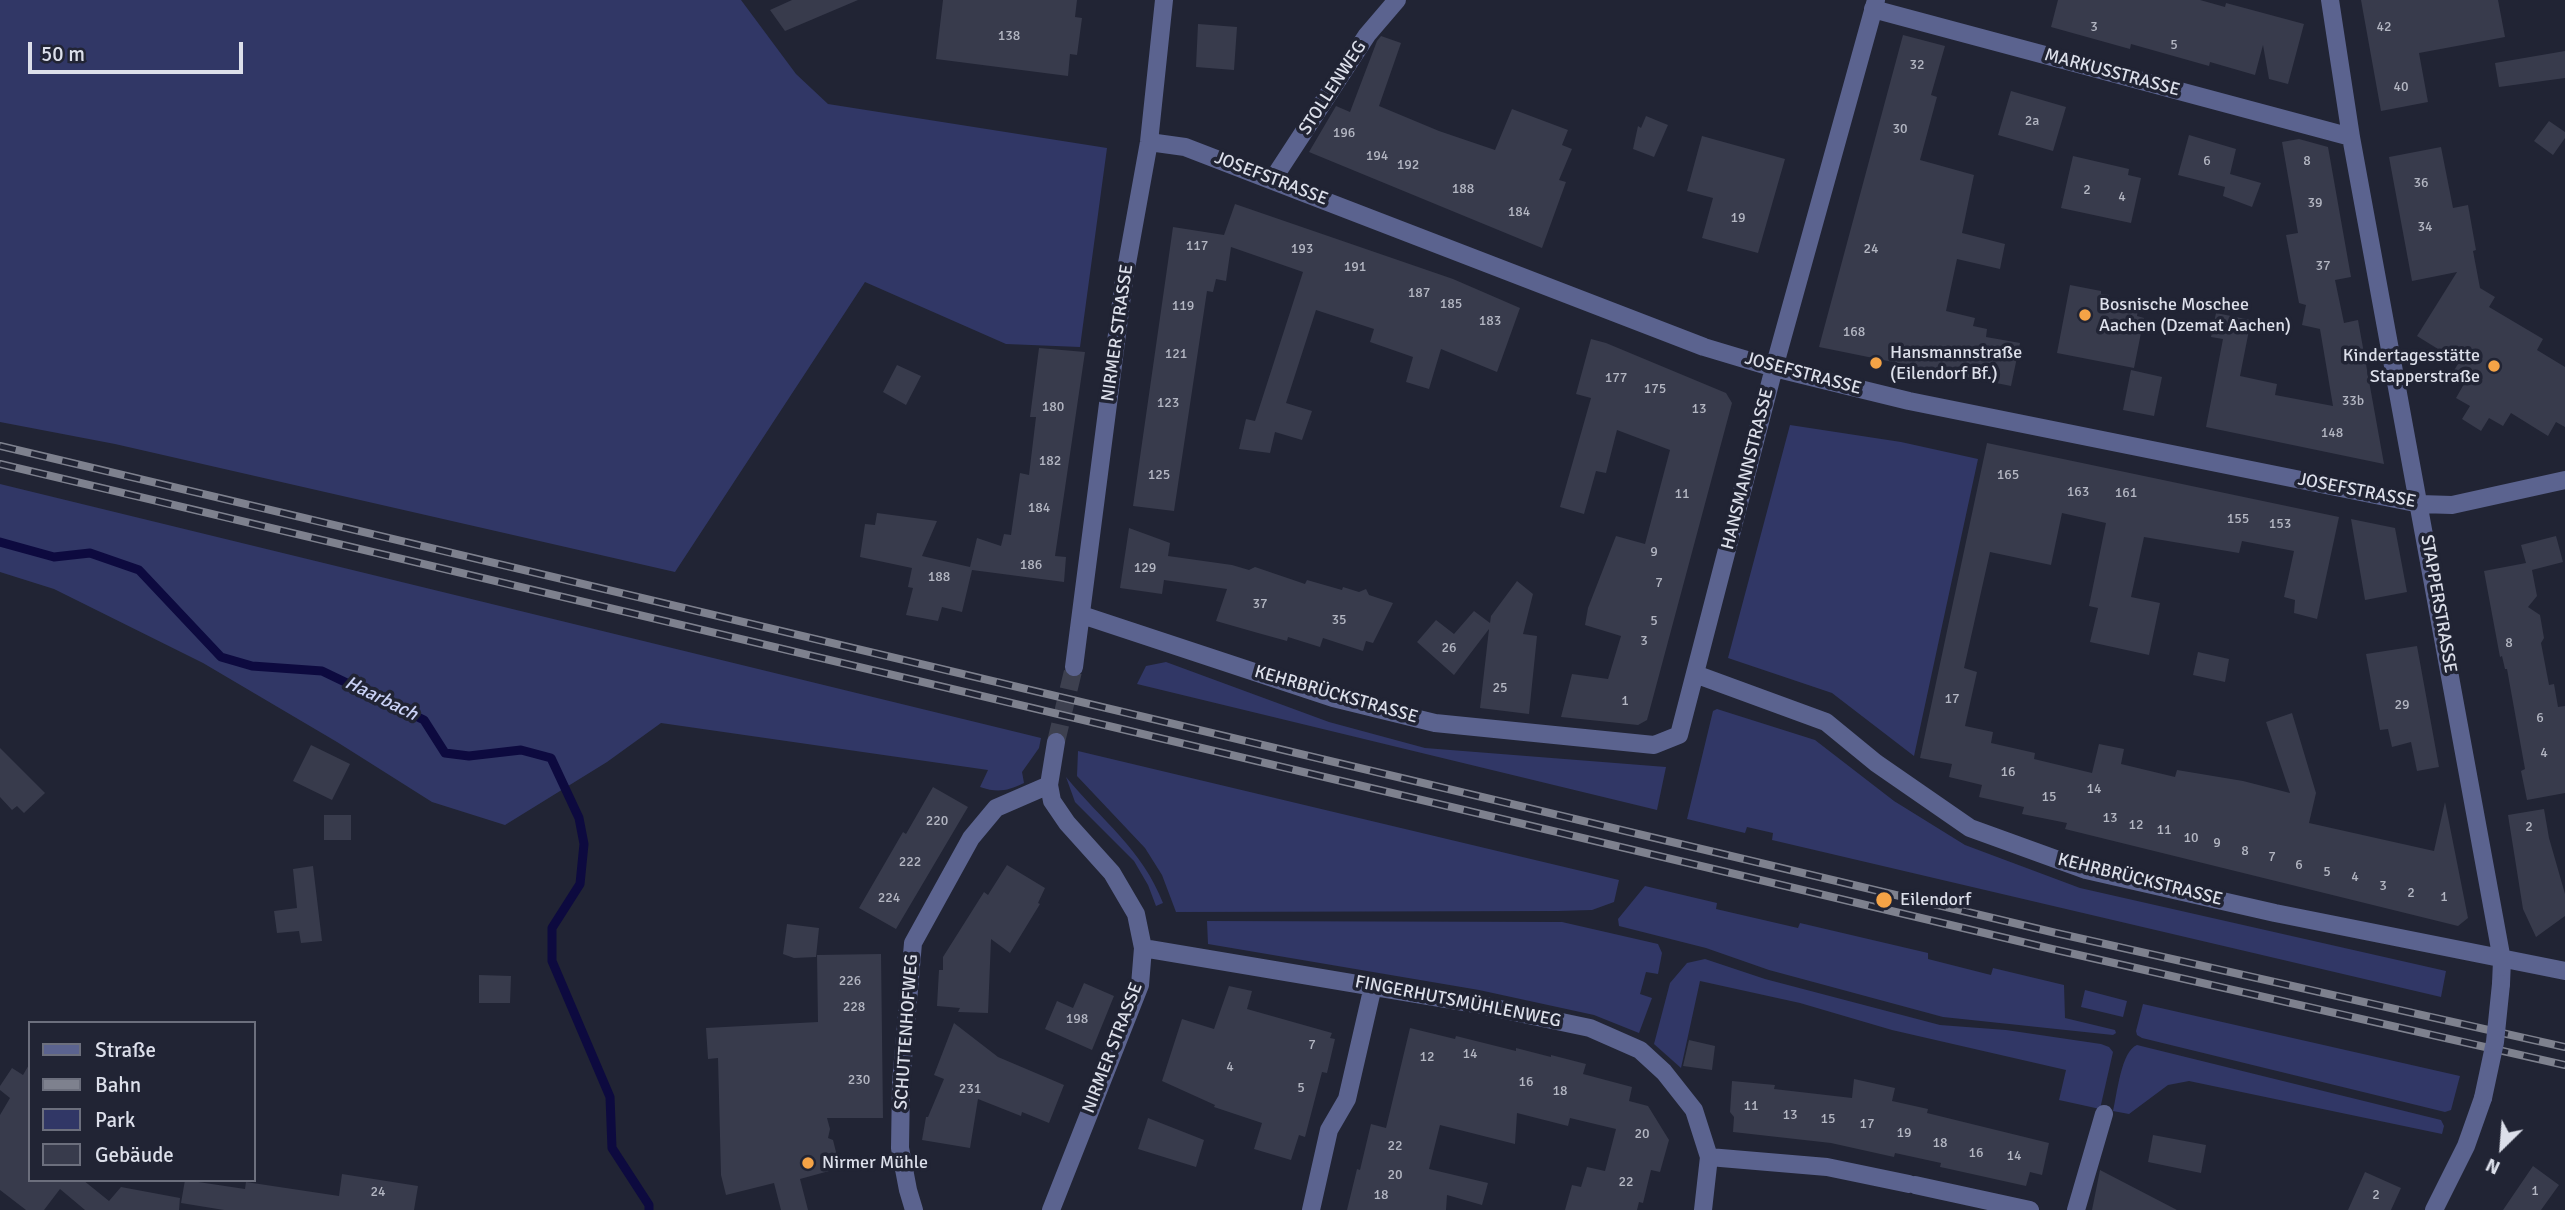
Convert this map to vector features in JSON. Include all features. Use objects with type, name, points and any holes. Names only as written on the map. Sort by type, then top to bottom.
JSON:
[{"type":"street","name":"NIRMER STRASSE","points":[[1074,667],[1124,280],[1149,142],[1164,0]]},
{"type":"street","name":"STOLLENWEG","points":[[1273,179],[1367,35],[1397,0]]},
{"type":"street","name":"STAPPERSTRASSE","points":[[2330,0],[2351,137],[2502,960],[2495,1042],[2483,1098],[2466,1146],[2434,1210]]},
{"type":"street","name":"MARKUSSTRASSE","points":[[1875,5],[2351,137]]},
{"type":"street","name":"HANSMANNSTRASSE","points":[[1679,735],[1774,368],[1875,5]]},
{"type":"street","name":"JOSEFSTRASSE","points":[[1149,142],[1185,147],[1273,179],[1704,347],[1774,368],[1909,401],[2420,504],[2452,505],[2565,480]]},
{"type":"street","name":"KEHRBRÜCKSTRASSE","points":[[1082,615],[1333,698],[1434,723],[1654,745],[1679,735]]},
{"type":"street","name":"KEHRBRÜCKSTRASSE","points":[[1695,674],[1826,722],[1876,763],[1970,828],[2085,870],[2275,913],[2565,971]]},
{"type":"street","points":[[1049,785],[1056,741]]},
{"type":"street","name":"NIRMER STRASSE","points":[[1049,785],[1052,802],[1067,823],[1096,852],[1125,894],[1136,914],[1143,948],[1140,985],[1051,1210]]},
{"type":"street","name":"SCHUTTENHOFWEG","points":[[914,1210],[901,1147],[901,1083],[913,943],[971,838],[996,808],[1049,785]]},
{"type":"street","name":"FINGERHUTSMÜHLENWEG","points":[[1143,948],[1476,1004],[1590,1028],[1640,1050],[1664,1072],[1694,1110],[1709,1157],[1703,1210]]},
{"type":"street","points":[[1311,1210],[1329,1130],[1347,1099],[1373,986]]},
{"type":"street","points":[[2076,1210],[2104,1114]]},
{"type":"street","points":[[1709,1157],[1827,1167],[2030,1210]]},
{"type":"green space","points":[[0,0],[741,0],[796,74],[828,104],[1107,148],[1080,347],[1006,344],[865,282],[675,572],[115,444],[0,422]]},
{"type":"green space","points":[[1790,425],[1901,442],[1978,459],[1914,756],[1832,693],[1728,658]]},
{"type":"green space","points":[[0,484],[1041,738],[1039,748],[1022,772],[1024,783],[1007,789],[992,790],[980,787],[988,770],[661,723],[607,762],[505,825],[432,802],[203,663],[54,589],[0,572]]},
{"type":"green space","points":[[1166,662],[1329,722],[1425,748],[1666,767],[1657,810],[1137,684],[1146,666]]},
{"type":"green space","points":[[1717,709],[1815,740],[1894,801],[1965,845],[2080,888],[2446,971],[2441,997],[1772,840],[1773,833],[1747,827],[1745,833],[1687,819],[1713,711]]},
{"type":"green space","points":[[1078,751],[1619,880],[1614,902],[1592,910],[1558,911],[1176,912],[1162,875],[1145,848],[1077,776]]},
{"type":"green space","points":[[1066,777],[1133,851],[1163,903],[1156,906],[1134,861],[1075,802]]},
{"type":"green space","points":[[1645,886],[1717,903],[1716,909],[1798,928],[1800,923],[1928,953],[1928,959],[1991,975],[1993,968],[2064,985],[2065,1018],[2115,1030],[2116,1033],[2113,1035],[1943,1017],[1769,970],[1706,948],[1619,926],[1618,919]]},
{"type":"green space","points":[[1207,921],[1562,922],[1658,944],[1662,953],[1658,974],[1646,972],[1640,994],[1652,998],[1639,1033],[1594,1015],[1479,990],[1208,944]]},
{"type":"green space","points":[[1705,959],[1765,979],[1940,1025],[2006,1030],[2109,1047],[2113,1052],[2100,1109],[2059,1100],[2066,1070],[1892,1030],[1800,1003],[1700,981],[1681,1068],[1654,1044],[1670,983],[1687,963]]},
{"type":"green space","points":[[2085,990],[2127,1001],[2123,1017],[2081,1007]]},
{"type":"green space","points":[[2143,1004],[2460,1076],[2451,1110],[2445,1112],[2142,1038],[2136,1031]]},
{"type":"green space","points":[[2137,1045],[2441,1120],[2444,1126],[2442,1134],[2189,1081],[2168,1085],[2129,1114],[2113,1111],[2123,1064]]},
{"type":"building","points":[[792,0],[858,0],[785,31],[770,10]]},
{"type":"building","points":[[943,0],[1077,0],[1075,17],[1082,18],[1077,55],[1070,54],[1068,76],[936,59]]},
{"type":"building","points":[[2058,0],[2200,0],[2225,7],[2226,3],[2304,24],[2288,84],[2269,79],[2263,45],[2255,75],[2210,62],[2209,66],[2131,44],[2130,49],[2051,27]]},
{"type":"building","points":[[2361,0],[2498,0],[2505,37],[2419,53],[2428,102],[2381,111]]},
{"type":"building","points":[[1198,24],[1237,27],[1234,70],[1196,67]]},
{"type":"building","points":[[1903,35],[1945,46],[1931,95],[1937,97],[1920,160],[1974,175],[1962,233],[2005,244],[2000,269],[1957,259],[1946,311],[1975,318],[1973,326],[1987,329],[1986,337],[2020,343],[2011,386],[1819,347]]},
{"type":"building","points":[[1381,36],[1401,43],[1379,106],[1495,150],[1512,109],[1568,130],[1562,145],[1572,149],[1559,180],[1566,182],[1542,248],[1309,152],[1336,106],[1350,112]]},
{"type":"building","points":[[2565,51],[2565,78],[2499,87],[2495,63]]},
{"type":"building","points":[[2011,91],[2066,107],[2053,151],[1998,135]]},
{"type":"building","points":[[1646,116],[1668,125],[1654,157],[1633,149],[1638,126],[1641,128]]},
{"type":"building","points":[[2549,121],[2565,132],[2565,138],[2553,155],[2534,141]]},
{"type":"building","points":[[2189,135],[2236,149],[2230,174],[2261,183],[2252,207],[2223,196],[2225,187],[2178,175]]},
{"type":"building","points":[[1702,136],[1785,159],[1758,253],[1702,238],[1713,198],[1687,191]]},
{"type":"building","points":[[2299,139],[2328,147],[2351,277],[2335,280],[2344,323],[2358,320],[2384,464],[2206,427],[2223,339],[2211,337],[2216,313],[2251,320],[2240,376],[2277,384],[2275,395],[2333,406],[2320,329],[2302,325],[2306,305],[2299,303],[2286,235],[2298,233],[2282,142]]},
{"type":"building","points":[[2441,147],[2453,208],[2468,205],[2480,288],[2495,297],[2489,307],[2543,339],[2537,350],[2565,367],[2565,427],[2556,422],[2548,436],[2511,413],[2503,426],[2489,418],[2481,431],[2462,419],[2470,406],[2456,398],[2464,384],[2451,376],[2459,362],[2417,336],[2457,272],[2412,281],[2389,157]]},
{"type":"building","points":[[2073,156],[2129,169],[2128,175],[2141,178],[2131,223],[2061,208]]},
{"type":"building","points":[[1235,204],[1453,279],[1520,308],[1497,372],[1441,349],[1429,389],[1406,382],[1413,357],[1370,342],[1374,329],[1316,310],[1286,403],[1312,411],[1302,440],[1275,432],[1270,453],[1239,449],[1246,419],[1255,421],[1303,272],[1231,247],[1226,281],[1216,279],[1213,292],[1207,291],[1174,511],[1133,506],[1173,227],[1224,235]]},
{"type":"building","points":[[2070,285],[2101,291],[2101,294],[2109,295],[2107,303],[2138,309],[2137,316],[2144,318],[2134,368],[2057,353]]},
{"type":"building","points":[[1591,339],[1726,393],[1732,403],[1647,720],[1638,725],[1561,717],[1572,674],[1608,679],[1621,636],[1585,625],[1588,608],[1616,536],[1645,544],[1670,450],[1617,430],[1606,473],[1596,471],[1584,514],[1560,507],[1591,398],[1576,394]]},
{"type":"building","points":[[1039,348],[1085,352],[1055,556],[1066,557],[1064,582],[972,570],[962,612],[942,607],[938,621],[906,615],[913,588],[908,587],[912,568],[860,557],[865,524],[875,525],[877,513],[937,521],[922,556],[970,567],[977,538],[1001,546],[1004,534],[1011,535],[1020,473],[1029,475],[1036,417],[1030,417]]},
{"type":"building","points":[[897,365],[921,376],[906,405],[883,392]]},
{"type":"building","points":[[2131,370],[2162,377],[2154,416],[2123,410]]},
{"type":"building","points":[[1987,443],[2339,517],[2317,619],[2294,613],[2295,600],[2284,597],[2294,551],[2242,541],[2239,553],[2144,537],[2131,597],[2160,603],[2149,655],[2090,642],[2098,608],[2089,606],[2106,523],[2062,513],[2051,565],[1990,552],[1964,668],[1977,672],[1965,726],[1993,732],[1991,743],[2035,753],[2034,759],[2092,773],[2099,744],[2124,749],[2121,764],[2175,777],[2177,770],[2243,781],[2290,793],[2266,722],[2292,713],[2316,793],[2309,823],[2434,851],[2445,802],[2468,918],[2458,926],[2065,829],[2067,823],[2022,814],[2024,807],[1979,797],[1982,785],[1949,777],[1952,764],[1920,758]]},
{"type":"building","points":[[2351,519],[2395,528],[2407,592],[2365,600]]},
{"type":"building","points":[[1129,528],[1170,543],[1168,556],[1249,570],[1255,567],[1305,584],[1307,580],[1342,590],[1343,587],[1359,592],[1366,589],[1369,595],[1393,603],[1373,643],[1366,641],[1363,651],[1323,638],[1320,647],[1288,637],[1287,641],[1258,633],[1216,621],[1227,589],[1164,580],[1162,594],[1120,588]]},
{"type":"building","points":[[2556,536],[2563,562],[2532,570],[2537,596],[2528,607],[2540,615],[2544,638],[2541,643],[2549,685],[2554,684],[2558,707],[2565,706],[2565,793],[2527,800],[2521,771],[2525,769],[2507,669],[2502,656],[2500,657],[2484,571],[2526,563],[2521,545]]},
{"type":"building","points":[[1517,581],[1533,594],[1523,634],[1537,636],[1529,714],[1480,708],[1489,629],[1454,675],[1417,642],[1436,620],[1454,634],[1474,611],[1490,623],[1491,616]]},
{"type":"building","points":[[2417,646],[2439,767],[2417,771],[2411,742],[2392,747],[2388,729],[2380,730],[2366,654]]},
{"type":"building","points":[[2198,652],[2229,659],[2225,682],[2193,675]]},
{"type":"building","points":[[311,745],[350,764],[332,800],[293,781]]},
{"type":"building","points":[[0,748],[45,793],[24,813],[17,806],[12,810],[0,797]]},
{"type":"building","points":[[933,787],[968,807],[896,929],[859,908],[903,832],[906,834]]},
{"type":"building","points":[[2544,809],[2549,838],[2565,894],[2565,916],[2536,937],[2523,909],[2508,815]]},
{"type":"building","points":[[324,815],[351,815],[351,840],[324,840]]},
{"type":"building","points":[[1007,865],[1045,888],[1038,903],[1040,904],[1010,953],[991,939],[988,1013],[958,1012],[960,1008],[937,1006],[939,970],[943,970],[943,957],[984,892],[988,895]]},
{"type":"building","points":[[313,866],[322,941],[301,943],[299,931],[277,933],[274,911],[297,908],[293,869]]},
{"type":"building","points":[[787,924],[819,928],[816,957],[794,958],[783,954]]},
{"type":"building","points":[[881,954],[883,1118],[827,1118],[830,1129],[828,1138],[833,1140],[840,1168],[800,1179],[808,1210],[781,1210],[774,1183],[726,1195],[721,1175],[718,1058],[708,1059],[706,1028],[818,1022],[817,955]]},
{"type":"building","points":[[479,975],[511,976],[510,1003],[479,1003]]},
{"type":"building","points":[[1084,983],[1114,996],[1092,1050],[1045,1029],[1057,1001],[1073,1008]]},
{"type":"building","points":[[1229,986],[1252,991],[1247,1009],[1332,1033],[1330,1038],[1335,1039],[1327,1073],[1322,1072],[1305,1137],[1299,1135],[1291,1160],[1254,1149],[1262,1123],[1214,1107],[1215,1105],[1162,1081],[1182,1019],[1214,1029]]},
{"type":"building","points":[[954,1023],[998,1057],[1064,1085],[1049,1123],[1022,1112],[1021,1116],[978,1099],[970,1148],[922,1140],[926,1117],[944,1079],[934,1075]]},
{"type":"building","points":[[1410,1028],[1586,1064],[1583,1074],[1632,1087],[1629,1101],[1648,1106],[1669,1140],[1660,1172],[1651,1170],[1643,1203],[1639,1202],[1637,1210],[1565,1210],[1572,1185],[1581,1187],[1587,1167],[1605,1171],[1616,1129],[1570,1118],[1568,1126],[1517,1113],[1515,1144],[1440,1125],[1429,1169],[1488,1183],[1482,1205],[1447,1195],[1446,1210],[1347,1210],[1371,1124],[1386,1128]]},
{"type":"building","points":[[1689,1040],[1715,1046],[1712,1070],[1683,1066]]},
{"type":"building","points":[[28,1066],[28,1182],[85,1182],[109,1201],[121,1187],[180,1198],[179,1210],[85,1210],[60,1189],[44,1210],[26,1210],[0,1190],[0,1115],[10,1098],[0,1090],[0,1086],[12,1068],[23,1075]]},
{"type":"building","points":[[1854,1079],[1895,1088],[1892,1101],[1928,1109],[1927,1113],[2049,1143],[2042,1175],[2030,1172],[2026,1186],[1940,1167],[1941,1163],[1895,1153],[1894,1157],[1831,1143],[1733,1132],[1734,1117],[1730,1112],[1732,1081],[1852,1098]]},
{"type":"building","points":[[1148,1118],[1204,1140],[1196,1167],[1138,1149]]},
{"type":"building","points":[[2153,1135],[2206,1145],[2201,1173],[2148,1162]]},
{"type":"building","points":[[2533,1166],[2559,1185],[2541,1210],[2503,1210]]},
{"type":"building","points":[[2100,1170],[2177,1210],[2092,1210]]},
{"type":"building","points":[[2365,1172],[2401,1188],[2391,1210],[2348,1210]]},
{"type":"building","points":[[342,1174],[418,1186],[414,1210],[224,1210],[181,1203],[185,1182],[245,1189],[246,1182],[339,1196]]},
{"type":"waterway","name":"Haarbach","points":[[0,542],[54,557],[90,553],[139,570],[221,657],[252,666],[322,671],[424,720],[445,753],[469,756],[521,750],[551,758],[579,818],[584,844],[580,884],[552,928],[552,961],[610,1097],[612,1148],[649,1205],[649,1210]]},
{"type":"tunnel","points":[[1056,742],[1074,667]]},
{"type":"railway","points":[[0,446],[2056,933],[2565,1047]]},
{"type":"railway","points":[[0,464],[2052,949],[2565,1065]]},
{"type":"place","name":"Bosnische Moschee Aachen (Dzemat Aachen)","points":[[2085,315]]},
{"type":"place","name":"Hansmannstraße (Eilendorf Bf.)","points":[[1876,363]]},
{"type":"place","name":"Kindertagesstätte Stapperstraße","points":[[2494,366]]},
{"type":"place","name":"Eilendorf","points":[[1884,900]]},
{"type":"place","name":"Nirmer Mühle","points":[[808,1163]]}]
